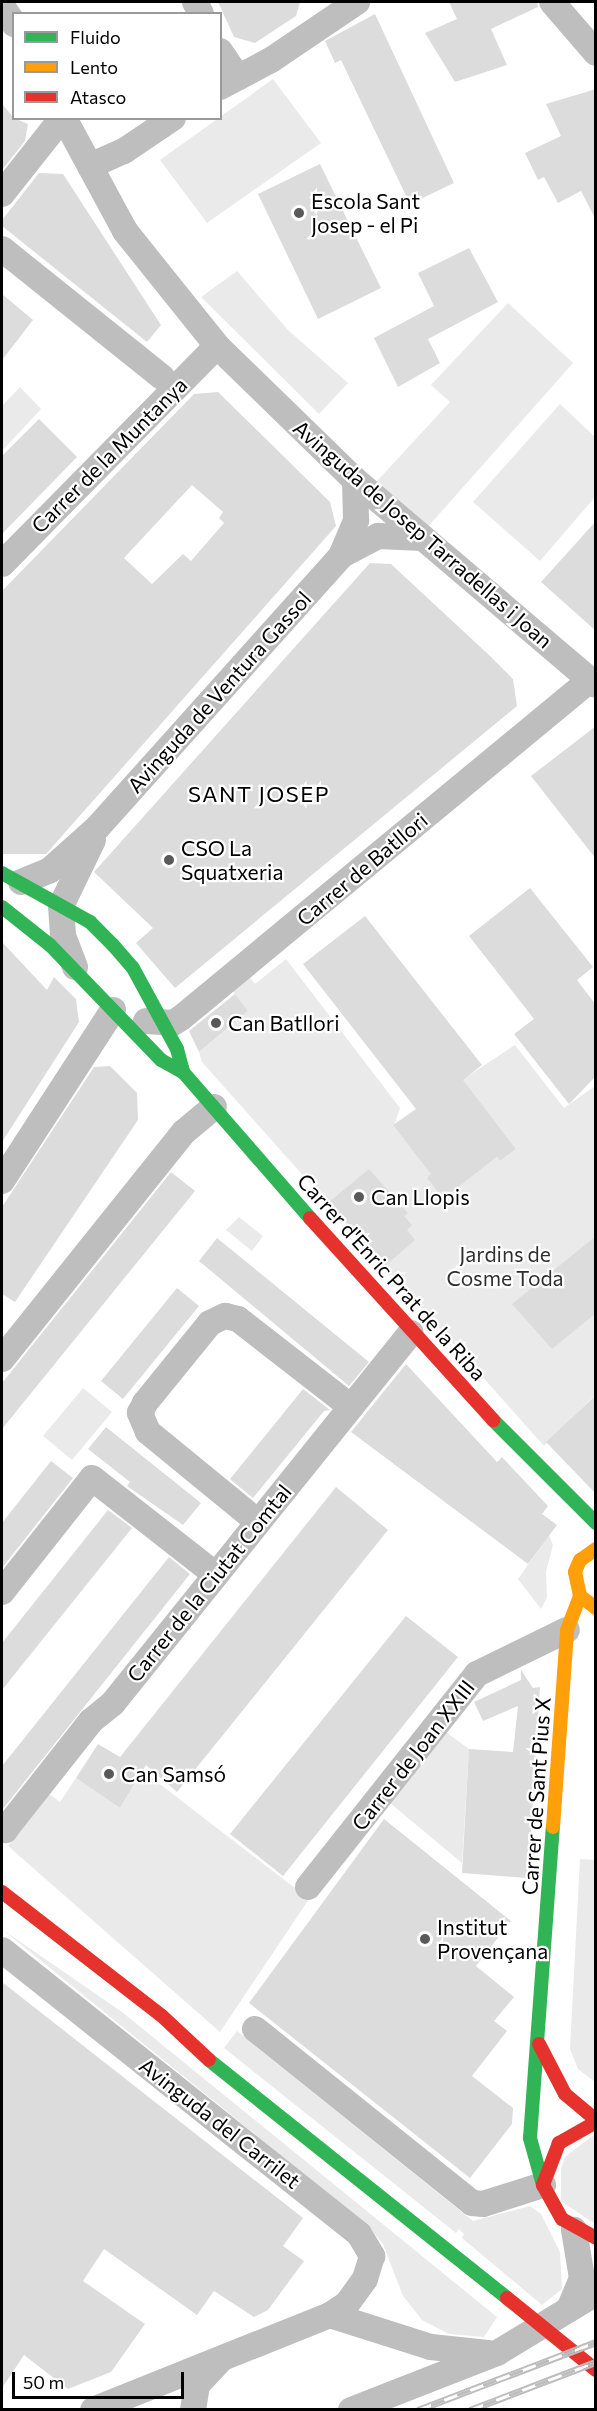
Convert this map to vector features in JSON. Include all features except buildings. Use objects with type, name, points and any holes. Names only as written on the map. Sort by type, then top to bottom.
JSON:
[{"type":"street","points":[[552,2],[596,53]]},
{"type":"street","points":[[2,6],[12,21]]},
{"type":"street","points":[[222,58],[229,82],[341,6]]},
{"type":"street","points":[[2,194],[61,120]]},
{"type":"street","name":"Avinguda de Josep Tarradellas i Joan","points":[[64,120],[148,265],[217,346],[355,480],[593,683]]},
{"type":"street","points":[[90,165],[124,151],[170,120]]},
{"type":"street","points":[[2,249],[162,377]]},
{"type":"street","name":"Carrer de la Muntanya","points":[[2,564],[217,346]]},
{"type":"street","name":"Avinguda de Ventura Gassol","points":[[11,878],[50,870],[97,828],[341,556],[356,520],[355,480]]},
{"type":"street","name":"Avinguda de Ventura Gassol","points":[[341,556],[378,536],[423,538]]},
{"type":"street","name":"Carrer de Batllori","points":[[117,1015],[160,1022],[182,1018],[593,683]]},
{"type":"street","name":"Avinguda de Ventura Gassol","points":[[60,906],[97,828]]},
{"type":"street","name":"Carrer d'Enric Prat de la Riba","points":[[11,878],[90,922],[120,952],[160,1022],[183,1072],[411,1333],[574,1506],[586,1511],[596,1523]]},
{"type":"street","points":[[60,906],[68,953],[81,977]]},
{"type":"street","name":"Carrer d'Enric Prat de la Riba","points":[[2,907],[81,977],[161,1060],[183,1072]]},
{"type":"street","points":[[2,1181],[117,1015]]},
{"type":"street","points":[[2,1359],[184,1132],[214,1107]]},
{"type":"street","points":[[258,1522],[147,1432],[140,1413],[145,1403],[210,1323],[225,1316],[238,1319],[351,1407]]},
{"type":"street","name":"Carrer de la Ciutat Comtal","points":[[3,1829],[216,1575],[411,1333]]},
{"type":"street","points":[[2,1592],[92,1478],[216,1575]]},
{"type":"street","points":[[574,1506],[581,1535],[580,1560],[575,1572],[580,1596],[596,1609]]},
{"type":"street","points":[[580,1560],[596,1549]]},
{"type":"street","name":"Carrer de Sant Pius X","points":[[580,1596],[567,1630],[567,1658],[539,2044],[530,2138],[543,2185],[556,2212],[585,2234]]},
{"type":"street","name":"Carrer de Sant Pius X","points":[[567,1658],[596,1609]]},
{"type":"street","name":"Carrer de Joan XXIII","points":[[308,1887],[477,1674],[567,1630]]},
{"type":"street","name":"Avinguda del Carrilet","points":[[2,1892],[162,2016],[198,2050],[596,2370]]},
{"type":"street","name":"Avinguda del Carrilet","points":[[2,1950],[359,2234],[372,2256],[370,2268],[347,2304],[330,2315],[93,2409]]},
{"type":"street","name":"Avinguda del Carrilet","points":[[58,1956],[198,2050]]},
{"type":"street","points":[[255,2030],[472,2203],[483,2204],[543,2185],[559,2143],[596,2121],[565,2094],[539,2044]]},
{"type":"street","points":[[565,2312],[582,2278],[585,2234]]},
{"type":"street","points":[[351,2409],[505,2349],[596,2293]]},
{"type":"street","points":[[330,2315],[431,2347],[505,2349]]},
{"type":"street","points":[[193,2409],[197,2385],[221,2359]]},
{"type":"green space","points":[[273,79],[321,143],[207,223],[160,160],[216,120],[222,120],[222,116]]},
{"type":"green space","points":[[237,271],[288,330],[348,383],[319,414],[201,297]]},
{"type":"green space","points":[[508,303],[573,363],[418,538],[367,492],[450,402],[431,385]]},
{"type":"green space","points":[[20,387],[41,409],[3,450],[2,406]]},
{"type":"green space","points":[[560,404],[595,437],[595,497],[540,561],[473,502]]},
{"type":"green space","name":"Jardins de Cosme Toda","points":[[286,959],[400,1108],[394,1126],[436,1171],[427,1178],[443,1199],[497,1157],[500,1161],[516,1149],[462,1080],[515,1045],[564,1108],[595,1086],[595,1395],[544,1446],[202,1062],[199,1052],[248,1011],[231,989],[248,975],[255,984]]},
{"type":"green space","points":[[239,1217],[263,1236],[252,1251],[226,1230]]},
{"type":"green space","points":[[83,1388],[112,1412],[72,1460],[43,1436]]},
{"type":"green space","points":[[549,1535],[553,1545],[546,1572],[547,1598],[541,1609],[518,1579]]},
{"type":"green space","points":[[446,1732],[469,1749],[462,1863],[390,1803]]},
{"type":"green space","points":[[143,1771],[309,1899],[220,2032],[8,1846],[48,1793],[60,1802],[76,1778],[120,1808]]},
{"type":"green space","points":[[580,1859],[595,1860],[595,2082],[578,2069],[570,2049]]},
{"type":"green space","points":[[3,1930],[122,2012],[497,2317],[484,2337],[449,2334],[422,2320],[403,2296],[383,2244],[367,2225]]},
{"type":"green space","points":[[237,2031],[473,2221],[530,2206],[541,2214],[560,2252],[562,2289],[542,2305],[462,2238],[464,2234],[459,2229],[456,2233],[224,2048]]},
{"type":"green space","points":[[595,2134],[595,2224],[561,2201],[561,2168],[565,2157]]},
{"type":"railway","points":[[418,2410],[596,2342]]},
{"type":"railway","points":[[470,2410],[596,2362]]},
{"type":"traffic: fast","points":[[2,873],[90,922],[113,945],[133,968],[177,1049],[183,1072]]},
{"type":"traffic: fast","points":[[2,907],[50,945],[161,1060],[183,1072],[310,1218]]},
{"type":"traffic: fast","points":[[493,1420],[596,1523]]},
{"type":"traffic: fast","points":[[543,2185],[530,2138],[553,1827]]},
{"type":"traffic: fast","points":[[209,2060],[507,2298]]},
{"type":"traffic: slow","points":[[596,1549],[580,1560],[575,1572],[580,1596],[596,1608]]},
{"type":"traffic: slow","points":[[553,1827],[567,1630],[580,1596]]},
{"type":"traffic: jam","points":[[310,1218],[493,1420]]},
{"type":"traffic: jam","points":[[2,1892],[162,2016],[209,2060]]},
{"type":"traffic: jam","points":[[539,2044],[565,2094],[596,2120]]},
{"type":"traffic: jam","points":[[596,2122],[559,2143],[543,2185],[562,2219],[596,2238]]},
{"type":"traffic: jam","points":[[507,2298],[596,2370]]},
{"type":"place","name":"Escola Sant Josep - el Pi","points":[[299,213]]},
{"type":"place","name":"CSO La Squatxeria","points":[[169,860]]},
{"type":"place","name":"Can Batllori","points":[[216,1023]]},
{"type":"place","name":"Can Llopis","points":[[359,1197]]},
{"type":"place","name":"Can Samsó","points":[[109,1774]]},
{"type":"place","name":"Institut Provençana","points":[[425,1939]]},
{"type":"district","name":"SANT JOSEP","points":[[259,794]]}]
